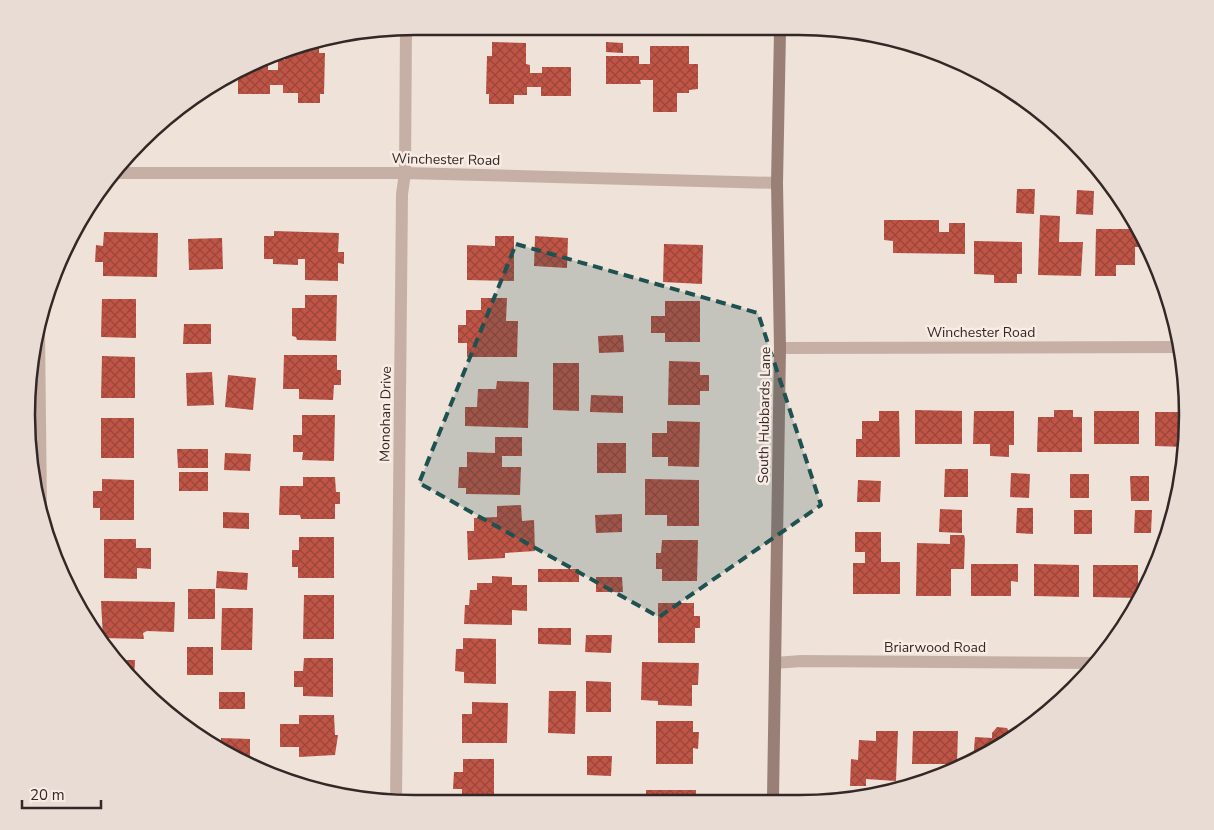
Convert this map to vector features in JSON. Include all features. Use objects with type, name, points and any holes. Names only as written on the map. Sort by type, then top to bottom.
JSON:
[{"type":"street","name":"Monohan Drive","points":[[396,794],[402,194],[405,173],[406,35]]},
{"type":"street","name":"South Hubbards Lane","points":[[773,795],[780,348],[777,183],[780,35]]},
{"type":"street","name":"Winchester Road","points":[[122,173],[405,173],[777,183]]},
{"type":"street","name":"Winchester Road","points":[[780,348],[1173,347]]},
{"type":"street","points":[[40,352],[41,482]]},
{"type":"street","name":"Briarwood Road","points":[[775,663],[801,661],[1087,663]]},
{"type":"highlighted area","points":[[516,244],[758,313],[821,505],[659,617],[419,483]]},
{"type":"building","points":[[492,42],[526,43],[526,64],[530,65],[530,73],[542,73],[542,67],[571,67],[571,96],[541,96],[541,87],[527,87],[527,95],[514,95],[514,104],[489,104],[489,94],[486,94],[487,56],[492,56]]},
{"type":"building","points":[[606,42],[623,43],[623,53],[606,52]]},
{"type":"building","points":[[650,46],[689,46],[689,64],[698,64],[698,89],[689,90],[689,93],[677,93],[677,112],[653,112],[653,80],[640,80],[641,84],[606,84],[606,56],[639,56],[639,64],[650,64]]},
{"type":"building","points":[[319,48],[319,53],[325,53],[324,94],[320,94],[320,103],[298,103],[298,93],[283,93],[283,85],[270,85],[270,94],[238,94],[238,79],[268,65],[268,70],[278,70],[278,61],[285,60],[285,58],[293,55]]},
{"type":"building","points":[[1017,189],[1035,189],[1034,214],[1016,213]]},
{"type":"building","points":[[1077,190],[1094,191],[1093,215],[1076,214]]},
{"type":"building","points":[[1040,215],[1060,216],[1059,242],[1083,242],[1081,276],[1038,275]]},
{"type":"building","points":[[884,220],[939,220],[939,232],[949,232],[949,223],[965,223],[965,254],[893,253],[893,241],[884,240]]},
{"type":"building","points":[[1096,229],[1130,229],[1140,247],[1135,247],[1135,265],[1116,265],[1116,276],[1095,276]]},
{"type":"building","points":[[274,231],[339,233],[338,252],[344,252],[344,264],[338,263],[338,281],[305,280],[305,259],[298,259],[298,265],[273,264],[273,259],[264,259],[264,236],[274,236]]},
{"type":"building","points":[[104,232],[158,233],[157,277],[103,276],[103,262],[95,262],[96,245],[103,246]]},
{"type":"building","points":[[495,236],[514,236],[514,281],[467,280],[467,245],[495,246]]},
{"type":"building","points":[[535,236],[568,238],[567,268],[534,266]]},
{"type":"building","points":[[222,238],[223,269],[189,270],[188,239]]},
{"type":"building","points":[[974,241],[1022,242],[1022,274],[1017,274],[1017,283],[994,283],[994,275],[974,274]]},
{"type":"building","points":[[664,244],[703,245],[702,284],[663,282]]},
{"type":"building","points":[[305,295],[337,295],[336,341],[297,340],[296,337],[292,336],[292,308],[305,308]]},
{"type":"building","points":[[481,298],[507,298],[506,321],[518,321],[517,357],[467,357],[467,343],[458,343],[458,325],[466,325],[466,310],[481,310]]},
{"type":"building","points":[[102,299],[136,299],[136,338],[101,337]]},
{"type":"building","points":[[665,301],[700,301],[700,342],[665,342],[665,333],[651,333],[651,316],[665,316]]},
{"type":"building","points":[[184,324],[211,324],[211,344],[183,344]]},
{"type":"building","points":[[623,335],[624,352],[599,353],[598,336]]},
{"type":"building","points":[[284,355],[337,355],[337,370],[341,370],[341,385],[334,385],[333,400],[299,399],[299,389],[283,389]]},
{"type":"building","points":[[102,356],[135,357],[135,398],[101,398]]},
{"type":"building","points":[[669,361],[700,362],[700,375],[709,375],[709,391],[700,391],[700,405],[668,405]]},
{"type":"building","points":[[553,363],[579,363],[579,411],[553,410]]},
{"type":"building","points":[[212,372],[214,405],[187,406],[186,373]]},
{"type":"building","points":[[228,375],[256,378],[253,410],[225,407]]},
{"type":"building","points":[[497,381],[529,382],[528,428],[465,426],[465,407],[477,407],[478,389],[496,389]]},
{"type":"building","points":[[591,395],[623,396],[623,413],[590,412]]},
{"type":"building","points":[[915,410],[962,411],[962,444],[915,444]]},
{"type":"building","points":[[1054,410],[1073,410],[1073,417],[1082,417],[1082,452],[1037,452],[1038,417],[1054,417]]},
{"type":"building","points":[[879,411],[899,411],[900,457],[856,457],[856,439],[862,439],[862,421],[879,421]]},
{"type":"building","points":[[974,411],[1014,411],[1014,445],[1009,445],[1009,457],[990,456],[990,444],[973,444]]},
{"type":"building","points":[[1094,411],[1139,411],[1139,444],[1094,444]]},
{"type":"building","points":[[1155,412],[1179,412],[1177,447],[1155,446]]},
{"type":"building","points":[[302,415],[335,415],[334,461],[302,460],[303,452],[293,452],[293,435],[302,435]]},
{"type":"building","points":[[101,418],[134,418],[134,458],[101,458]]},
{"type":"building","points":[[667,421],[700,422],[699,467],[668,466],[668,457],[652,457],[652,433],[667,433]]},
{"type":"building","points":[[495,437],[522,437],[522,456],[502,456],[502,467],[521,467],[520,495],[466,494],[466,488],[458,488],[459,467],[467,467],[467,452],[495,453]]},
{"type":"building","points":[[597,443],[626,443],[626,473],[597,473]]},
{"type":"building","points":[[177,449],[208,449],[208,468],[178,468]]},
{"type":"building","points":[[225,453],[251,454],[250,471],[224,470]]},
{"type":"building","points":[[945,469],[968,469],[968,497],[944,497]]},
{"type":"building","points":[[179,472],[208,472],[208,491],[179,491]]},
{"type":"building","points":[[1011,473],[1030,474],[1029,498],[1010,497]]},
{"type":"building","points":[[1070,474],[1089,474],[1089,498],[1070,498]]},
{"type":"building","points":[[1130,476],[1149,476],[1149,501],[1131,501]]},
{"type":"building","points":[[303,477],[335,477],[336,492],[340,492],[340,504],[335,504],[335,519],[301,519],[300,515],[279,515],[280,486],[303,486]]},
{"type":"building","points":[[102,479],[134,480],[134,520],[100,520],[100,508],[93,508],[93,491],[102,491]]},
{"type":"building","points":[[645,479],[699,480],[699,526],[667,526],[667,515],[645,515]]},
{"type":"building","points":[[858,480],[881,481],[880,502],[857,502]]},
{"type":"building","points":[[521,505],[522,521],[534,520],[535,551],[505,553],[505,558],[468,560],[467,531],[474,531],[474,518],[497,517],[497,506]]},
{"type":"building","points":[[1017,508],[1033,508],[1033,534],[1016,533]]},
{"type":"building","points":[[940,509],[962,510],[962,533],[939,532]]},
{"type":"building","points":[[1074,510],[1092,510],[1092,534],[1074,534]]},
{"type":"building","points":[[1135,510],[1152,510],[1151,533],[1134,533]]},
{"type":"building","points":[[223,512],[249,513],[249,529],[223,528]]},
{"type":"building","points":[[622,514],[622,532],[596,533],[595,515]]},
{"type":"building","points":[[855,532],[881,532],[881,562],[900,562],[900,594],[853,594],[853,563],[865,563],[865,552],[855,552]]},
{"type":"building","points":[[950,535],[964,535],[965,539],[964,569],[951,569],[951,596],[916,596],[917,543],[950,544]]},
{"type":"building","points":[[299,537],[334,537],[334,578],[298,578],[298,567],[292,567],[292,550],[299,550]]},
{"type":"building","points":[[104,539],[136,539],[136,548],[151,548],[151,569],[137,568],[137,579],[104,578]]},
{"type":"building","points":[[662,540],[698,540],[697,581],[662,581],[662,569],[656,569],[656,553],[661,553]]},
{"type":"building","points":[[971,564],[1018,564],[1018,582],[1011,581],[1011,596],[971,596]]},
{"type":"building","points":[[1034,564],[1079,565],[1079,597],[1034,596]]},
{"type":"building","points":[[1093,565],[1138,565],[1138,587],[1132,598],[1093,597]]},
{"type":"building","points":[[538,569],[579,569],[579,582],[538,582]]},
{"type":"building","points":[[217,571],[248,573],[247,590],[216,588]]},
{"type":"building","points":[[492,576],[512,577],[512,585],[527,585],[527,611],[512,610],[512,625],[464,624],[465,605],[469,605],[470,590],[477,590],[477,583],[492,583]]},
{"type":"building","points":[[596,577],[622,577],[623,592],[596,592]]},
{"type":"building","points":[[188,589],[215,589],[215,619],[188,619]]},
{"type":"building","points":[[304,595],[334,595],[334,639],[303,639]]},
{"type":"building","points":[[101,601],[175,602],[174,632],[147,631],[143,633],[144,639],[108,638],[103,631]]},
{"type":"building","points":[[658,603],[694,603],[694,616],[700,616],[700,628],[695,628],[695,643],[658,643]]},
{"type":"building","points":[[222,608],[253,608],[252,650],[221,650]]},
{"type":"building","points":[[538,628],[571,628],[571,645],[538,644]]},
{"type":"building","points":[[586,635],[612,635],[611,653],[585,652]]},
{"type":"building","points":[[463,638],[496,639],[496,684],[464,683],[464,672],[455,671],[456,649],[463,649]]},
{"type":"building","points":[[187,647],[213,647],[213,675],[187,675]]},
{"type":"building","points":[[304,658],[333,658],[333,697],[303,696],[303,687],[294,687],[294,671],[303,671]]},
{"type":"building","points":[[124,660],[135,660],[134,672]]},
{"type":"building","points":[[642,662],[699,663],[698,685],[692,685],[692,706],[658,705],[658,701],[641,700]]},
{"type":"building","points":[[586,681],[611,682],[611,712],[586,712]]},
{"type":"building","points":[[549,691],[576,691],[575,734],[548,733]]},
{"type":"building","points":[[219,692],[245,692],[245,709],[219,709]]},
{"type":"building","points":[[472,702],[508,703],[507,743],[462,743],[462,714],[472,714]]},
{"type":"building","points":[[299,715],[334,715],[335,735],[338,735],[335,755],[299,757],[299,747],[280,747],[280,724],[299,724]]},
{"type":"building","points":[[656,721],[693,721],[693,732],[699,732],[698,749],[693,748],[693,764],[656,764]]},
{"type":"building","points":[[997,727],[1007,728],[1009,732],[974,752],[975,737],[992,738],[992,733]]},
{"type":"building","points":[[876,731],[898,731],[896,781],[866,779],[866,786],[850,786],[851,759],[858,760],[859,740],[876,741]]},
{"type":"building","points":[[913,731],[958,731],[957,760],[949,764],[912,764]]},
{"type":"building","points":[[221,738],[250,739],[250,757],[247,756],[221,742]]},
{"type":"building","points":[[587,756],[612,756],[611,776],[587,775]]},
{"type":"building","points":[[463,759],[494,759],[494,795],[462,795],[462,789],[453,789],[454,772],[463,772]]},
{"type":"building","points":[[646,790],[696,790],[696,795],[646,795]]}]
